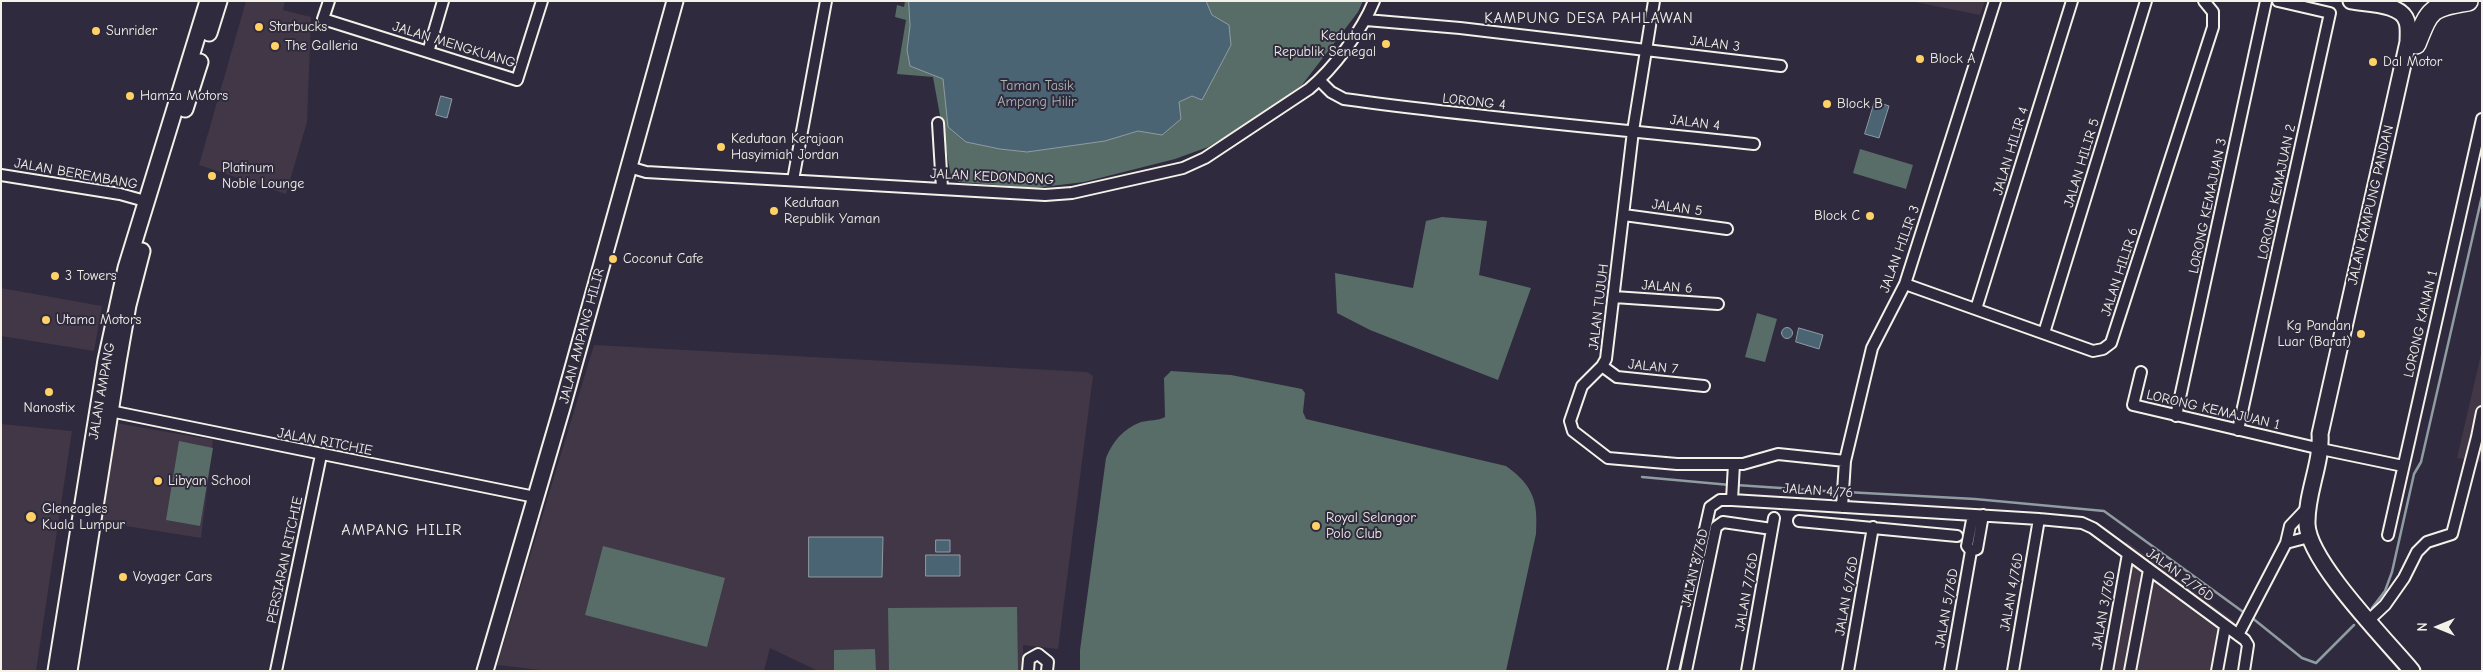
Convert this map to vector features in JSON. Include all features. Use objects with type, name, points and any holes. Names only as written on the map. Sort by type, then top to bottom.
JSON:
[{"type":"highway","points":[[2416,44],[2426,18],[2433,10],[2441,5],[2468,1]]},
{"type":"street","name":"JALAN AMPANG","points":[[56,671],[106,360],[126,268],[145,201],[208,1]]},
{"type":"street","name":"JALAN AMPANG","points":[[69,671],[110,412],[137,268],[161,183],[219,1]]},
{"type":"street","name":"JALAN MENGKUANG","points":[[329,1],[323,19],[517,80],[542,1]]},
{"type":"street","points":[[428,52],[443,1]]},
{"type":"street","name":"JALAN AMPANG HILIR","points":[[486,671],[675,1]]},
{"type":"street","points":[[792,180],[826,1]]},
{"type":"street","name":"JALAN KEDONDONG","points":[[629,167],[646,172],[1045,195],[1072,193],[1183,168],[1205,158],[1319,80],[1366,20],[1374,1]]},
{"type":"street","name":"JALAN TUJUH","points":[[1654,1],[1633,130],[1606,360],[1582,386],[1570,421],[1573,431],[1600,454],[1616,459],[1734,469],[1743,464],[1778,454],[1844,461]]},
{"type":"street","name":"JALAN HILIR 4","points":[[1976,310],[2072,1]]},
{"type":"street","name":"JALAN HILIR 5","points":[[2044,334],[2146,1]]},
{"type":"street","name":"JALAN HILIR 6","points":[[1905,284],[2093,351],[2103,349],[2111,343],[2213,27],[2212,12],[2204,1]]},
{"type":"street","name":"LORONG KEMAJUAN 3","points":[[2176,416],[2266,1]]},
{"type":"street","name":"LORONG KEMAJUAN 2","points":[[2238,430],[2330,12],[2278,1]]},
{"type":"street","name":"JALAN KAMPUNG PANDAN","points":[[2351,1],[2387,7],[2401,12],[2408,23],[2408,42],[2320,434],[2321,450],[2307,522],[2309,537],[2328,569],[2412,671]]},
{"type":"street","name":"JALAN KAMPUNG PANDAN","points":[[2321,450],[2329,436],[2416,44],[2418,26],[2414,14],[2406,4],[2400,1]]},
{"type":"street","name":"JALAN HILIR 3","points":[[1843,502],[1844,461],[1872,348],[1905,284],[1992,2]]},
{"type":"street","name":"JALAN 3","points":[[1366,20],[1460,28],[1782,66]]},
{"type":"street","name":"LORONG 4","points":[[1319,80],[1331,92],[1344,99],[1500,119],[1633,130]]},
{"type":"street","name":"LORONG KANAN 1","points":[[2388,535],[2482,119]]},
{"type":"street","points":[[938,123],[942,188]]},
{"type":"street","name":"JALAN 4","points":[[1633,130],[1754,144]]},
{"type":"street","name":"JALAN BEREMBANG","points":[[1,175],[120,194],[145,201]]},
{"type":"street","name":"JALAN 5","points":[[1624,215],[1726,229]]},
{"type":"street","name":"JALAN 6","points":[[1614,297],[1718,304]]},
{"type":"street","name":"JALAN 7","points":[[1602,366],[1617,376],[1704,386]]},
{"type":"street","name":"LORONG KEMAJUAN 1","points":[[2140,372],[2132,405],[2321,450],[2403,466]]},
{"type":"street","name":"JALAN RITCHIE","points":[[110,412],[535,497]]},
{"type":"street","points":[[2369,620],[2385,605],[2404,578],[2417,552],[2427,542],[2452,534],[2480,438],[2482,412]]},
{"type":"street","name":"PERSIARAN RITCHIE","points":[[276,671],[321,455]]},
{"type":"street","points":[[1732,500],[1734,469]]},
{"type":"street","name":"JALAN 4/76","points":[[1673,671],[1710,507],[1720,500],[1843,502],[2082,523],[2093,528]]},
{"type":"street","points":[[2238,634],[2286,543],[2290,526],[2309,506]]},
{"type":"street","name":"JALAN 5/76D","points":[[1950,671],[1971,551],[1977,549],[1978,515]]},
{"type":"street","name":"JALAN 7/76D","points":[[1747,671],[1774,518]]},
{"type":"street","name":"JALAN 4/76D","points":[[2013,671],[2039,519]]},
{"type":"street","points":[[1800,521],[1957,536]]},
{"type":"street","name":"JALAN 8/76D","points":[[1686,671],[1716,527],[1723,522],[1772,530]]},
{"type":"street","name":"JALAN 6/76D","points":[[1848,671],[1873,527]]},
{"type":"street","name":"JALAN 2/76D","points":[[2093,528],[2247,642],[2244,671]]},
{"type":"street","points":[[2286,543],[2309,537]]},
{"type":"street","name":"JALAN 3/76D","points":[[2107,671],[2128,554]]},
{"type":"street","points":[[2130,671],[2149,570]]},
{"type":"street","points":[[2217,671],[2225,627]]},
{"type":"street","points":[[1028,671],[1029,660],[1038,654],[1048,666]]},
{"type":"shaded area","points":[[246,1],[285,1],[283,10],[311,17],[307,122],[286,194],[199,165]]},
{"type":"shaded area","points":[[1910,1],[1985,1],[1980,15]]},
{"type":"shaded area","name":"Utama Motors","points":[[1,288],[102,306],[94,351],[1,336]]},
{"type":"shaded area","points":[[594,345],[1087,372],[1093,376],[1058,649],[1023,645],[1023,671],[818,671],[770,648],[764,671],[549,671],[497,665]]},
{"type":"shaded area","points":[[2482,350],[2482,462],[2457,458]]},
{"type":"shaded area","name":"Libyan School","points":[[116,423],[213,440],[201,538],[101,522]]},
{"type":"shaded area","name":"Gleneagles Kuala Lumpur","points":[[1,424],[72,431],[36,671],[1,671]]},
{"type":"shaded area","points":[[2126,541],[2235,622],[2224,671],[2102,671]]},
{"type":"green space","name":"Taman Tasik Ampang Hilir","points":[[905,1],[1363,1],[1358,12],[1302,85],[1259,117],[1208,147],[1175,159],[1084,182],[1035,188],[959,182],[951,176],[933,77],[897,74],[906,20],[895,17],[897,5],[904,7]]},
{"type":"green space","points":[[1860,149],[1913,165],[1906,189],[1853,173]]},
{"type":"green space","points":[[1442,217],[1487,221],[1479,275],[1531,288],[1498,380],[1370,330],[1337,313],[1335,273],[1413,288],[1426,221]]},
{"type":"green space","points":[[1757,313],[1777,319],[1765,362],[1745,357]]},
{"type":"green space","name":"Royal Selangor Polo Club","points":[[1171,371],[1231,375],[1302,389],[1305,393],[1303,412],[1306,419],[1506,466],[1515,473],[1528,488],[1535,504],[1536,534],[1506,671],[1080,671],[1080,650],[1106,458],[1115,441],[1129,428],[1141,422],[1165,417],[1164,378]]},
{"type":"green space","points":[[179,441],[213,448],[200,526],[166,520]]},
{"type":"green space","points":[[603,546],[725,578],[707,647],[585,615]]},
{"type":"green space","points":[[1017,607],[1018,671],[889,671],[888,608]]},
{"type":"green space","points":[[875,649],[876,671],[834,671],[834,650]]},
{"type":"water","name":"Taman Tasik Ampang Hilir","points":[[909,1],[1206,1],[1212,15],[1229,25],[1231,45],[1202,100],[1192,96],[1179,102],[1181,119],[1162,135],[1138,131],[1105,141],[1027,152],[1000,149],[966,142],[948,127],[943,79],[910,66],[907,50],[910,26]]},
{"type":"water","points":[[441,96],[452,99],[447,118],[436,115]]},
{"type":"water","points":[[1875,101],[1889,106],[1879,138],[1865,134]]},
{"type":"water","points":[[1787,327],[1793,333],[1787,339],[1781,333]]},
{"type":"water","points":[[1799,328],[1823,335],[1819,349],[1796,342]]},
{"type":"water","points":[[809,537],[883,537],[882,577],[809,577]]},
{"type":"water","points":[[936,540],[950,540],[950,552],[936,552]]},
{"type":"water","points":[[926,555],[960,555],[960,576],[926,576]]},
{"type":"waterway","points":[[2372,608],[2385,591],[2392,572],[2414,474],[2421,462],[2482,196]]},
{"type":"waterway","points":[[1642,477],[1730,485]]},
{"type":"waterway","points":[[1736,485],[1840,492]]},
{"type":"waterway","points":[[1846,492],[1975,499],[2104,511],[2246,614]]},
{"type":"waterway","points":[[2251,617],[2302,658],[2316,663],[2354,625]]},
{"type":"place","name":"Starbucks","points":[[259,27]]},
{"type":"place","name":"Sunrider","points":[[96,31]]},
{"type":"place","name":"Kedutaan Republik Senegal","points":[[1386,44]]},
{"type":"place","name":"The Galleria","points":[[275,46]]},
{"type":"place","name":"Block A","points":[[1920,59]]},
{"type":"place","name":"Dal Motor","points":[[2373,62]]},
{"type":"place","name":"Hamza Motors","points":[[130,96]]},
{"type":"place","name":"Block B","points":[[1827,104]]},
{"type":"place","name":"Kedutaan Kerajaan Hasyimiah Jordan","points":[[721,147]]},
{"type":"place","name":"Platinum Noble Lounge","points":[[212,176]]},
{"type":"place","name":"Kedutaan Republik Yaman","points":[[774,211]]},
{"type":"place","name":"Block C","points":[[1870,216]]},
{"type":"place","name":"Coconut Cafe","points":[[613,259]]},
{"type":"place","name":"3 Towers","points":[[55,276]]},
{"type":"place","name":"Utama Motors","points":[[46,320]]},
{"type":"place","name":"Kg Pandan Luar (Barat)","points":[[2361,334]]},
{"type":"place","name":"Nanostix","points":[[49,392]]},
{"type":"place","name":"Libyan School","points":[[158,481]]},
{"type":"place","name":"Gleneagles Kuala Lumpur","points":[[31,517]]},
{"type":"place","name":"Royal Selangor Polo Club","points":[[1316,526]]},
{"type":"place","name":"Voyager Cars","points":[[123,577]]},
{"type":"district","name":"KAMPUNG DESA PAHLAWAN","points":[[1589,19]]},
{"type":"district","name":"AMPANG HILIR","points":[[402,530]]}]
